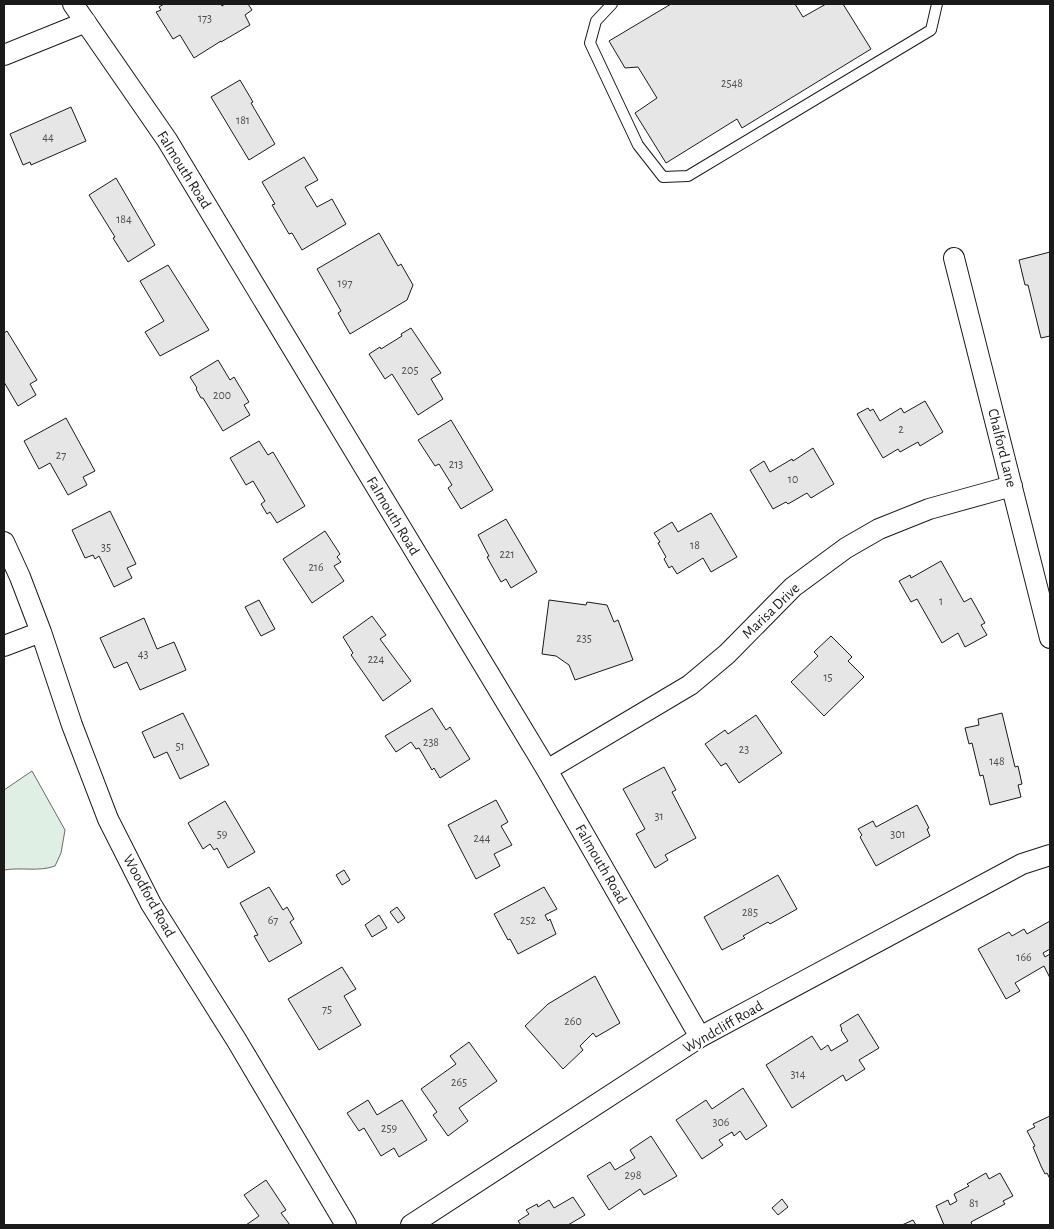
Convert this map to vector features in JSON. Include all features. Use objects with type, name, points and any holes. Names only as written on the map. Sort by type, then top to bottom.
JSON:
[{"type":"street","name":"Falmouth Road","points":[[73,4],[167,140],[547,770],[700,1038]]},
{"type":"street","points":[[4,54],[86,22]]},
{"type":"street","name":"Chalford Lane","points":[[954,258],[1050,638]]},
{"type":"street","name":"Marisa Drive","points":[[547,770],[690,686],[727,654],[793,587],[846,548],[879,529],[930,509],[1012,486]]},
{"type":"street","name":"Woodford Road","points":[[4,542],[41,632],[72,725],[108,819],[151,904],[237,1041],[346,1225]]},
{"type":"street","points":[[4,646],[41,632]]},
{"type":"street","name":"Wyndcliff Road","points":[[411,1225],[700,1038],[1022,864],[1050,855]]},
{"type":"lane","points":[[609,5],[596,21],[590,43],[638,145],[664,178],[688,176],[931,30],[937,4]]},
{"type":"green space","points":[[32,771],[65,830],[61,853],[55,866],[49,868],[4,870],[4,790]]},
{"type":"building","points":[[164,4],[221,4],[222,6],[225,4],[248,4],[252,10],[245,15],[250,25],[194,58],[180,35],[173,39],[156,12],[161,10],[159,7]]},
{"type":"building","points":[[671,4],[795,4],[803,17],[826,4],[843,4],[871,49],[742,128],[737,119],[666,163],[635,113],[657,98],[638,67],[625,68],[609,41]]},
{"type":"building","points":[[240,80],[275,144],[249,160],[211,97]]},
{"type":"building","points":[[71,107],[86,141],[31,165],[30,162],[23,165],[10,134]]},
{"type":"building","points":[[304,157],[318,180],[305,187],[317,207],[332,199],[346,224],[302,250],[292,233],[289,234],[272,205],[275,204],[262,182]]},
{"type":"building","points":[[116,178],[155,245],[128,262],[89,195]]},
{"type":"building","points":[[379,233],[398,266],[401,264],[413,285],[407,300],[350,334],[338,313],[341,311],[317,269]]},
{"type":"building","points":[[1050,252],[1050,336],[1041,338],[1028,285],[1025,285],[1019,260]]},
{"type":"building","points":[[168,265],[209,330],[160,356],[145,332],[164,321],[140,281]]},
{"type":"building","points":[[411,328],[441,373],[431,379],[443,399],[418,415],[392,374],[385,379],[369,354],[402,336],[401,334]]},
{"type":"building","points":[[7,331],[37,380],[30,384],[36,395],[18,406],[4,382],[4,333]]},
{"type":"building","points":[[218,360],[230,380],[234,377],[249,402],[244,405],[250,415],[223,431],[203,398],[201,398],[190,377]]},
{"type":"building","points":[[925,401],[943,432],[920,446],[918,442],[900,452],[898,449],[883,458],[857,414],[868,408],[870,411],[873,409],[880,421],[901,408],[904,413]]},
{"type":"building","points":[[66,418],[95,471],[83,477],[87,485],[68,495],[50,463],[39,469],[24,441]]},
{"type":"building","points":[[451,420],[493,490],[461,509],[448,488],[452,485],[439,464],[435,466],[418,440]]},
{"type":"building","points":[[259,441],[268,455],[273,452],[305,506],[277,523],[270,512],[267,514],[261,504],[265,501],[253,481],[246,485],[230,458]]},
{"type":"building","points":[[813,448],[834,484],[811,498],[807,493],[788,504],[786,502],[773,509],[750,470],[764,461],[770,472],[792,459],[793,461]]},
{"type":"building","points":[[110,511],[136,564],[127,568],[132,578],[114,587],[99,556],[95,559],[93,555],[85,558],[72,530]]},
{"type":"building","points":[[711,513],[737,557],[711,572],[703,558],[677,574],[672,566],[669,568],[664,559],[666,557],[658,543],[660,542],[654,533],[672,522],[678,532]]},
{"type":"building","points":[[506,519],[537,572],[511,588],[506,579],[501,582],[487,557],[489,556],[478,535]]},
{"type":"building","points":[[325,531],[340,554],[337,557],[341,562],[334,566],[344,581],[312,603],[283,559]]},
{"type":"building","points":[[941,561],[964,602],[971,598],[985,623],[981,625],[987,635],[965,647],[958,633],[942,643],[917,599],[911,602],[899,581],[910,575],[911,578]]},
{"type":"building","points":[[259,600],[275,629],[261,636],[245,607]]},
{"type":"building","points":[[549,600],[586,605],[587,602],[607,605],[614,622],[618,620],[633,660],[575,680],[569,665],[556,656],[542,654]]},
{"type":"building","points":[[372,616],[386,635],[380,639],[411,681],[383,701],[351,655],[353,653],[343,637]]},
{"type":"building","points":[[144,618],[157,649],[174,642],[186,670],[140,690],[127,662],[114,668],[100,638]]},
{"type":"building","points":[[831,636],[852,657],[848,661],[864,677],[824,716],[791,682],[818,656],[814,652]]},
{"type":"building","points":[[432,708],[446,730],[450,727],[470,759],[440,778],[434,768],[432,770],[419,748],[416,749],[411,742],[396,752],[385,736]]},
{"type":"building","points":[[183,713],[209,765],[180,779],[167,752],[154,758],[142,732]]},
{"type":"building","points":[[1002,713],[1015,767],[1018,766],[1022,784],[1018,785],[1021,797],[990,805],[983,775],[980,776],[972,743],[969,744],[965,728],[979,725],[978,719]]},
{"type":"building","points":[[756,715],[782,753],[739,783],[726,763],[721,766],[705,744],[725,730],[728,734]]},
{"type":"building","points":[[664,767],[676,790],[672,792],[696,838],[665,855],[668,860],[655,868],[636,834],[645,829],[623,789]]},
{"type":"building","points":[[496,800],[508,822],[501,826],[512,845],[494,854],[500,866],[476,879],[448,825]]},
{"type":"building","points":[[225,801],[255,852],[228,868],[217,848],[214,850],[210,844],[203,849],[188,823]]},
{"type":"building","points":[[917,805],[929,828],[927,829],[930,836],[876,866],[860,837],[862,835],[858,829],[873,821],[876,827]]},
{"type":"building","points":[[344,870],[350,880],[342,885],[336,875]]},
{"type":"building","points":[[778,875],[797,909],[770,924],[768,922],[743,936],[745,938],[722,950],[704,917]]},
{"type":"building","points":[[269,887],[283,910],[287,907],[294,919],[290,922],[302,943],[269,962],[254,936],[258,935],[240,903]]},
{"type":"building","points":[[544,887],[557,909],[545,915],[548,921],[550,919],[556,934],[518,954],[494,914]]},
{"type":"building","points":[[397,907],[405,918],[398,923],[390,912]]},
{"type":"building","points":[[379,915],[387,928],[372,937],[365,925]]},
{"type":"building","points":[[1050,921],[1050,949],[1043,953],[1045,957],[1050,954],[1050,978],[1044,966],[1015,983],[1020,991],[1006,999],[978,949],[1009,932],[1012,936],[1024,929],[1027,934]]},
{"type":"building","points":[[342,967],[356,989],[344,996],[361,1025],[319,1050],[288,999]]},
{"type":"building","points":[[595,976],[620,1023],[596,1037],[593,1033],[580,1046],[583,1050],[563,1069],[525,1026],[548,1004]]},
{"type":"building","points":[[858,1014],[879,1048],[859,1060],[865,1069],[846,1081],[843,1075],[792,1108],[766,1065],[812,1036],[821,1050],[828,1045],[831,1051],[848,1041],[840,1025]]},
{"type":"building","points":[[469,1042],[497,1081],[459,1108],[468,1121],[448,1136],[433,1115],[437,1112],[421,1089],[456,1064],[450,1056]]},
{"type":"building","points":[[743,1088],[767,1126],[746,1140],[740,1131],[734,1136],[732,1132],[719,1140],[723,1145],[702,1159],[676,1120],[706,1100],[712,1109]]},
{"type":"building","points":[[368,1100],[377,1115],[402,1100],[427,1140],[399,1157],[394,1148],[381,1156],[364,1128],[359,1131],[347,1113]]},
{"type":"building","points":[[1050,1116],[1050,1179],[1041,1166],[1033,1147],[1035,1146],[1027,1131],[1035,1127],[1033,1124]]},
{"type":"building","points":[[651,1136],[677,1176],[644,1195],[640,1189],[609,1210],[587,1176],[610,1162],[615,1170],[635,1158],[630,1150]]},
{"type":"building","points":[[986,1173],[989,1179],[1000,1173],[1013,1196],[1003,1201],[1005,1204],[971,1222],[972,1225],[944,1225],[936,1206],[948,1200],[950,1205],[957,1201],[954,1194],[969,1186],[967,1184]]},
{"type":"building","points":[[266,1180],[286,1210],[281,1213],[290,1225],[246,1225],[259,1216],[244,1195]]},
{"type":"building","points":[[573,1197],[585,1215],[568,1225],[521,1225],[518,1221],[529,1214],[526,1210],[537,1204],[538,1207],[549,1200],[554,1208]]},
{"type":"building","points":[[782,1199],[788,1207],[778,1215],[772,1208]]},
{"type":"building","points":[[913,1220],[916,1225],[902,1225]]}]
